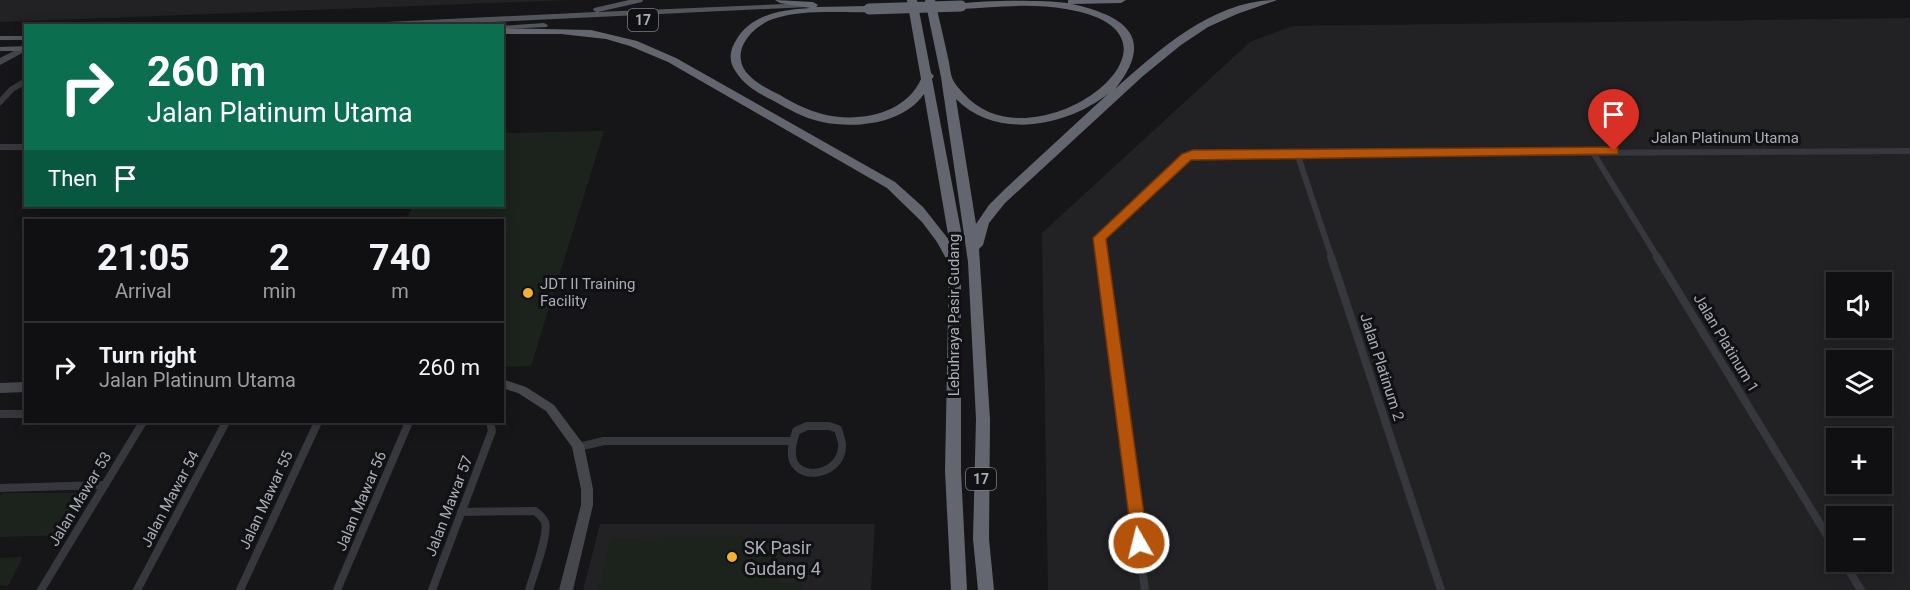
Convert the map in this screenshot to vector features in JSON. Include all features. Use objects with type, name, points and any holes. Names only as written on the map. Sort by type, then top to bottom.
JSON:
[{"type":"highway","points":[[780,0],[808,5]]},
{"type":"highway","name":"Lebuhraya Pasir Gudang","points":[[912,0],[928,76],[955,231],[953,471],[959,590]]},
{"type":"highway","name":"17","points":[[930,0],[947,77]]},
{"type":"highway","points":[[1041,3],[1121,0]]},
{"type":"highway","points":[[975,262],[979,232],[986,218],[1078,129],[1162,56],[1196,30],[1227,14],[1272,0]]},
{"type":"highway","points":[[947,77],[962,101],[968,105],[984,114],[1018,121],[1059,117],[1078,110],[1099,95],[1125,65],[1129,56],[1126,38],[1112,22],[1102,16],[1075,6],[1041,3]]},
{"type":"highway","name":"17","points":[[808,5],[1041,3]]},
{"type":"highway","name":"17","points":[[784,14],[869,6]]},
{"type":"highway","points":[[784,14],[759,21],[750,27],[738,46],[736,61],[738,68],[756,86],[802,111],[823,118],[843,121],[883,116],[917,97],[928,76]]},
{"type":"highway","points":[[504,29],[603,35],[635,44],[672,60],[891,185],[930,222],[954,262]]},
{"type":"highway","name":"Lebuhraya Pasir Gudang","points":[[947,77],[975,262],[983,419],[981,539],[986,590]]},
{"type":"main road","points":[[570,16],[639,0]]},
{"type":"main road","name":"17","points":[[390,24],[808,5]]},
{"type":"main road","name":"17","points":[[504,29],[784,14]]},
{"type":"main road","points":[[0,39],[24,38]]},
{"type":"main road","points":[[0,49],[24,48]]},
{"type":"street","points":[[0,62],[24,49]]},
{"type":"street","points":[[0,71],[11,62],[24,57]]},
{"type":"street","points":[[0,102],[12,89],[24,82]]},
{"type":"street","points":[[0,147],[24,147]]},
{"type":"street","name":"Jalan Platinum 1","points":[[1592,151],[1826,534]]},
{"type":"street","name":"Jalan Platinum Utama","points":[[1145,590],[1099,238],[1190,155],[1910,151]]},
{"type":"street","name":"Jalan Platinum 2","points":[[1297,153],[1441,590]]},
{"type":"street","points":[[504,384],[522,390],[550,408],[579,447],[587,489],[587,505],[566,590]]},
{"type":"street","points":[[0,388],[24,387]]},
{"type":"street","points":[[0,414],[24,414]]},
{"type":"street","name":"Jalan Mawar 53","points":[[41,590],[142,423]]},
{"type":"street","name":"Jalan Mawar 54","points":[[137,590],[225,423]]},
{"type":"street","name":"Jalan Mawar 55","points":[[240,590],[318,423]]},
{"type":"street","name":"Jalan Mawar 56","points":[[338,590],[409,423]]},
{"type":"street","name":"Jalan Mawar 57","points":[[432,590],[492,431],[490,423]]},
{"type":"street","points":[[807,426],[838,429],[843,439],[840,460],[834,468],[826,472],[803,472],[795,468],[791,460],[792,441],[796,431],[807,426]]},
{"type":"street","points":[[579,447],[604,441],[792,441]]},
{"type":"street","points":[[0,488],[105,484]]},
{"type":"street","points":[[461,512],[535,511],[540,515],[544,520],[546,533],[529,590]]},
{"type":"street","points":[[1850,572],[1861,590]]},
{"type":"shaded area","points":[[0,0],[571,0],[0,22]]},
{"type":"shaded area","points":[[1910,18],[1910,590],[1048,590],[1042,233],[1250,42],[1292,26]]},
{"type":"shaded area","name":"JDT II Training Facility","points":[[604,131],[531,366],[504,367],[504,219],[406,219],[412,207],[504,207],[504,133]]},
{"type":"shaded area","points":[[2,493],[92,493],[66,535],[0,537],[0,496]]},
{"type":"shaded area","name":"SK Pasir Gudang 4","points":[[600,524],[875,524],[871,590],[583,590]]},
{"type":"shaded area","points":[[784,535],[779,583],[803,583],[803,590],[599,590],[611,538]]},
{"type":"shaded area","points":[[23,557],[8,586],[0,585],[0,558]]},
{"type":"place","name":"JDT II Training Facility","points":[[528,293]]},
{"type":"place","name":"SK Pasir Gudang 4","points":[[732,557]]},
{"type":"route","points":[[1139,543],[1099,238],[1187,157],[1193,154],[1614,151]]}]
